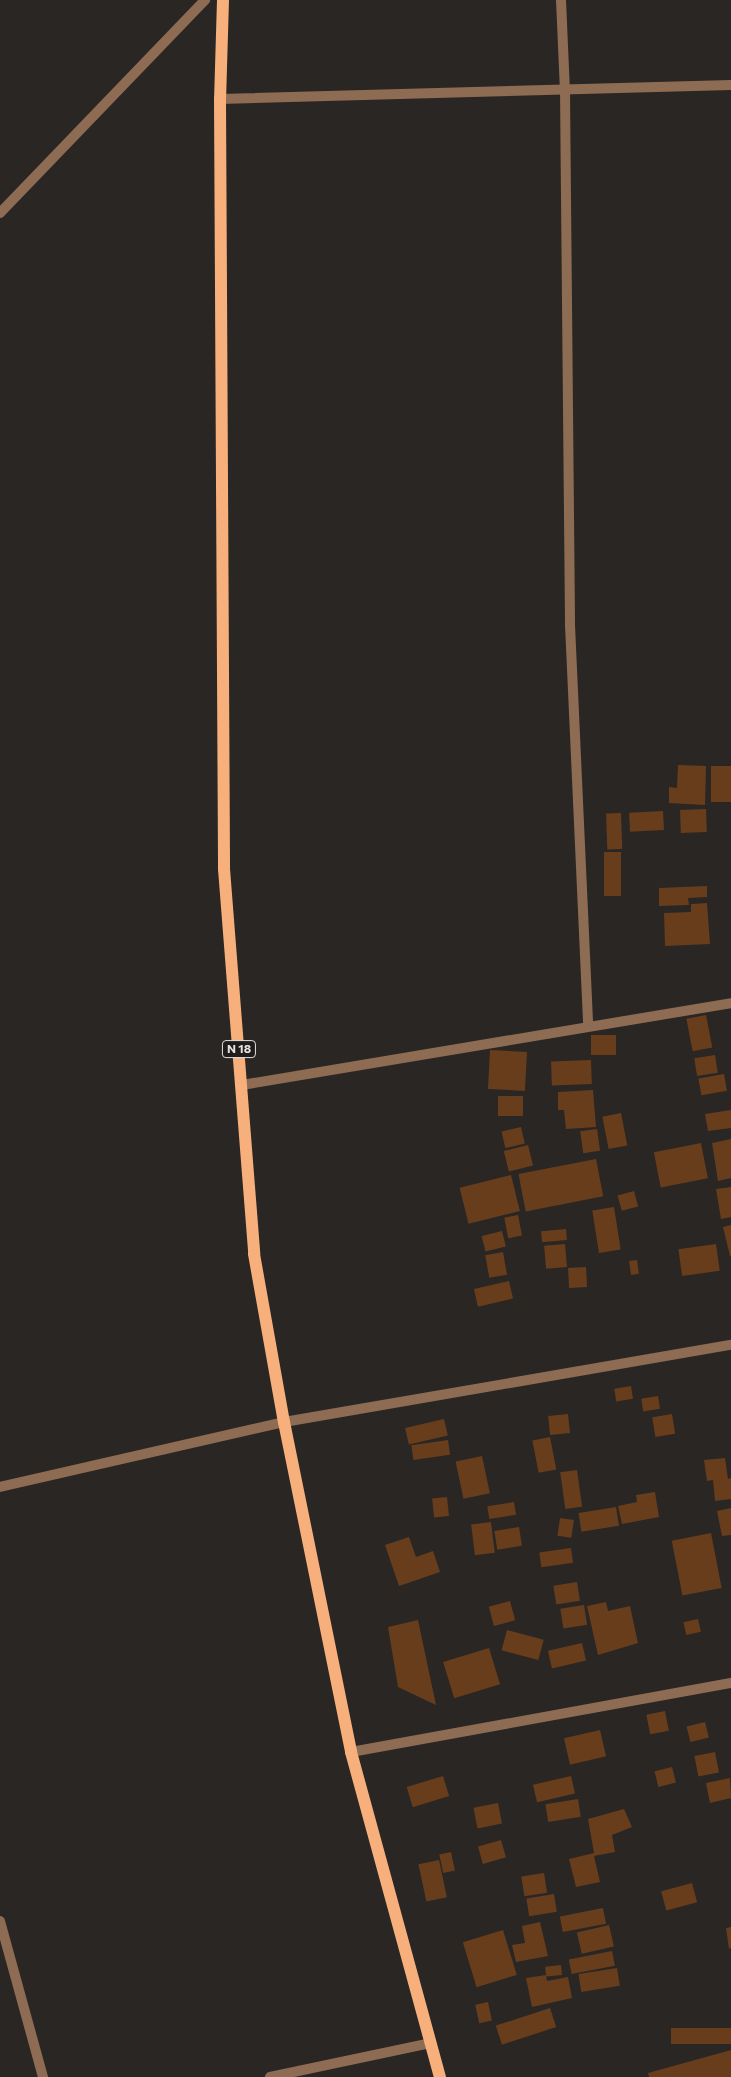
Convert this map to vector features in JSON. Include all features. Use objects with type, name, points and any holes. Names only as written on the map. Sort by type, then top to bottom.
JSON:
[{"type":"main road","name":"N 18","points":[[223,0],[220,99],[224,870],[254,1254],[284,1422],[351,1752],[440,2077]]},
{"type":"street","points":[[0,213],[205,0]]},
{"type":"street","points":[[560,0],[565,91],[570,625],[588,1026]]},
{"type":"street","points":[[220,99],[565,91],[731,84]]},
{"type":"street","points":[[242,1085],[731,1003]]},
{"type":"street","points":[[0,1487],[284,1422],[731,1345]]},
{"type":"street","points":[[351,1752],[731,1684]]},
{"type":"street","points":[[0,1922],[43,2077]]},
{"type":"street","points":[[270,2077],[431,2043]]},
{"type":"building","points":[[678,765],[706,766],[705,805],[669,803],[669,787],[677,788]]},
{"type":"building","points":[[711,766],[731,766],[731,802],[711,802]]},
{"type":"building","points":[[706,809],[707,832],[681,833],[680,810]]},
{"type":"building","points":[[663,811],[664,830],[630,832],[629,813]]},
{"type":"building","points":[[621,813],[622,849],[607,850],[606,814]]},
{"type":"building","points":[[604,852],[621,852],[621,896],[604,896]]},
{"type":"building","points":[[707,886],[707,897],[688,898],[689,905],[659,906],[659,888]]},
{"type":"building","points":[[707,903],[710,944],[665,946],[664,913],[691,912],[691,904]]},
{"type":"building","points":[[706,1015],[712,1047],[693,1051],[686,1019]]},
{"type":"building","points":[[591,1035],[616,1035],[616,1055],[591,1055]]},
{"type":"building","points":[[490,1050],[527,1052],[525,1091],[488,1089]]},
{"type":"building","points":[[715,1055],[718,1073],[697,1076],[694,1058]]},
{"type":"building","points":[[591,1060],[592,1084],[552,1085],[551,1061]]},
{"type":"building","points":[[724,1074],[727,1091],[701,1095],[698,1079]]},
{"type":"building","points":[[593,1090],[596,1127],[566,1129],[564,1110],[558,1110],[558,1092]]},
{"type":"building","points":[[498,1096],[523,1096],[523,1116],[498,1116]]},
{"type":"building","points":[[731,1110],[731,1128],[708,1131],[705,1114]]},
{"type":"building","points":[[621,1113],[627,1145],[609,1149],[602,1117]]},
{"type":"building","points":[[521,1127],[525,1144],[505,1148],[502,1131]]},
{"type":"building","points":[[597,1129],[600,1151],[583,1153],[580,1131]]},
{"type":"building","points":[[731,1139],[731,1178],[718,1181],[712,1143]]},
{"type":"building","points":[[701,1143],[708,1178],[661,1187],[654,1152]]},
{"type":"building","points":[[528,1145],[533,1165],[509,1171],[504,1151]]},
{"type":"building","points":[[596,1159],[603,1196],[526,1211],[518,1174]]},
{"type":"building","points":[[511,1175],[520,1211],[469,1224],[460,1188]]},
{"type":"building","points":[[731,1187],[731,1217],[721,1219],[716,1189]]},
{"type":"building","points":[[634,1191],[638,1206],[622,1211],[618,1195]]},
{"type":"building","points":[[614,1207],[621,1249],[599,1253],[592,1210]]},
{"type":"building","points":[[518,1215],[522,1236],[508,1238],[504,1218]]},
{"type":"building","points":[[731,1225],[731,1256],[730,1256],[723,1227]]},
{"type":"building","points":[[566,1229],[567,1240],[542,1242],[541,1231]]},
{"type":"building","points":[[502,1231],[506,1247],[485,1252],[482,1236]]},
{"type":"building","points":[[565,1244],[567,1267],[546,1269],[544,1246]]},
{"type":"building","points":[[716,1244],[720,1271],[682,1276],[678,1249]]},
{"type":"building","points":[[503,1252],[507,1275],[489,1278],[485,1255]]},
{"type":"building","points":[[637,1260],[639,1274],[631,1275],[629,1261]]},
{"type":"building","points":[[586,1267],[587,1287],[569,1288],[568,1268]]},
{"type":"building","points":[[509,1281],[513,1299],[478,1307],[474,1289]]},
{"type":"building","points":[[631,1386],[633,1399],[616,1401],[614,1389]]},
{"type":"building","points":[[658,1396],[660,1409],[643,1411],[641,1399]]},
{"type":"building","points":[[568,1414],[570,1433],[550,1435],[548,1416]]},
{"type":"building","points":[[672,1414],[675,1434],[655,1437],[652,1417]]},
{"type":"building","points":[[444,1419],[448,1436],[409,1445],[405,1428]]},
{"type":"building","points":[[550,1437],[556,1469],[539,1473],[532,1440]]},
{"type":"building","points":[[448,1440],[450,1455],[413,1460],[411,1445]]},
{"type":"building","points":[[482,1456],[490,1493],[463,1499],[456,1462]]},
{"type":"building","points":[[725,1458],[728,1479],[731,1478],[731,1499],[715,1501],[713,1480],[707,1481],[704,1460]]},
{"type":"building","points":[[577,1470],[582,1507],[565,1509],[560,1472]]},
{"type":"building","points":[[655,1492],[659,1517],[622,1524],[618,1506],[637,1502],[636,1495]]},
{"type":"building","points":[[447,1497],[449,1516],[434,1517],[432,1499]]},
{"type":"building","points":[[514,1502],[516,1515],[489,1519],[487,1506]]},
{"type":"building","points":[[616,1507],[619,1526],[581,1532],[578,1513]]},
{"type":"building","points":[[731,1508],[731,1535],[722,1536],[717,1511]]},
{"type":"building","points":[[560,1518],[574,1520],[571,1538],[557,1536]]},
{"type":"building","points":[[491,1522],[495,1553],[475,1555],[471,1524]]},
{"type":"building","points":[[519,1527],[522,1546],[497,1550],[494,1531]]},
{"type":"building","points":[[711,1533],[722,1588],[682,1596],[672,1541]]},
{"type":"building","points":[[409,1537],[416,1557],[433,1551],[440,1572],[399,1586],[385,1545]]},
{"type":"building","points":[[571,1548],[573,1563],[541,1567],[539,1552]]},
{"type":"building","points":[[577,1582],[580,1601],[556,1605],[553,1586]]},
{"type":"building","points":[[510,1601],[515,1620],[494,1626],[489,1607]]},
{"type":"building","points":[[606,1602],[608,1611],[630,1606],[638,1643],[598,1655],[587,1606]]},
{"type":"building","points":[[584,1605],[587,1625],[563,1629],[560,1609]]},
{"type":"building","points":[[698,1619],[701,1632],[686,1635],[683,1622]]},
{"type":"building","points":[[418,1620],[436,1705],[398,1687],[388,1627]]},
{"type":"building","points":[[507,1630],[544,1640],[538,1660],[502,1650]]},
{"type":"building","points":[[582,1643],[586,1661],[552,1668],[548,1651]]},
{"type":"building","points":[[489,1648],[500,1684],[454,1698],[443,1662]]},
{"type":"building","points":[[665,1711],[669,1731],[650,1734],[646,1715]]},
{"type":"building","points":[[705,1722],[709,1738],[690,1742],[687,1727]]},
{"type":"building","points":[[600,1730],[606,1756],[570,1765],[564,1738]]},
{"type":"building","points":[[715,1752],[719,1773],[698,1777],[694,1756]]},
{"type":"building","points":[[672,1767],[676,1783],[658,1787],[655,1771]]},
{"type":"building","points":[[443,1776],[449,1796],[413,1807],[407,1787]]},
{"type":"building","points":[[571,1776],[575,1794],[537,1802],[533,1785]]},
{"type":"building","points":[[730,1778],[731,1798],[710,1803],[706,1783]]},
{"type":"building","points":[[578,1799],[581,1817],[548,1822],[545,1804]]},
{"type":"building","points":[[498,1803],[502,1824],[477,1828],[473,1808]]},
{"type":"building","points":[[624,1809],[632,1827],[612,1835],[615,1852],[594,1856],[600,1882],[576,1887],[569,1859],[594,1853],[588,1819]]},
{"type":"building","points":[[501,1840],[506,1857],[483,1864],[478,1847]]},
{"type":"building","points":[[451,1852],[455,1871],[443,1873],[439,1854]]},
{"type":"building","points":[[439,1860],[447,1897],[426,1902],[418,1864]]},
{"type":"building","points":[[544,1873],[547,1893],[524,1896],[521,1877]]},
{"type":"building","points":[[692,1883],[697,1902],[666,1911],[661,1891]]},
{"type":"building","points":[[554,1894],[557,1912],[529,1916],[526,1898]]},
{"type":"building","points":[[603,1908],[606,1924],[563,1932],[560,1916]]},
{"type":"building","points":[[540,1922],[548,1956],[516,1962],[512,1945],[525,1943],[522,1926]]},
{"type":"building","points":[[609,1925],[614,1946],[582,1954],[577,1932]]},
{"type":"building","points":[[731,1927],[731,1948],[729,1949],[726,1928]]},
{"type":"building","points":[[503,1930],[517,1975],[477,1987],[463,1942]]},
{"type":"building","points":[[612,1951],[615,1966],[572,1974],[569,1959]]},
{"type":"building","points":[[561,1965],[562,1975],[546,1977],[545,1967]]},
{"type":"building","points":[[617,1968],[620,1986],[581,1992],[578,1974]]},
{"type":"building","points":[[546,1975],[547,1981],[568,1977],[572,1998],[532,2007],[526,1978]]},
{"type":"building","points":[[488,2002],[492,2021],[479,2023],[475,2005]]},
{"type":"building","points":[[550,2008],[556,2027],[502,2045],[496,2026]]},
{"type":"building","points":[[671,2028],[731,2028],[731,2044],[671,2044]]},
{"type":"building","points":[[731,2050],[731,2077],[649,2077],[648,2073]]}]
